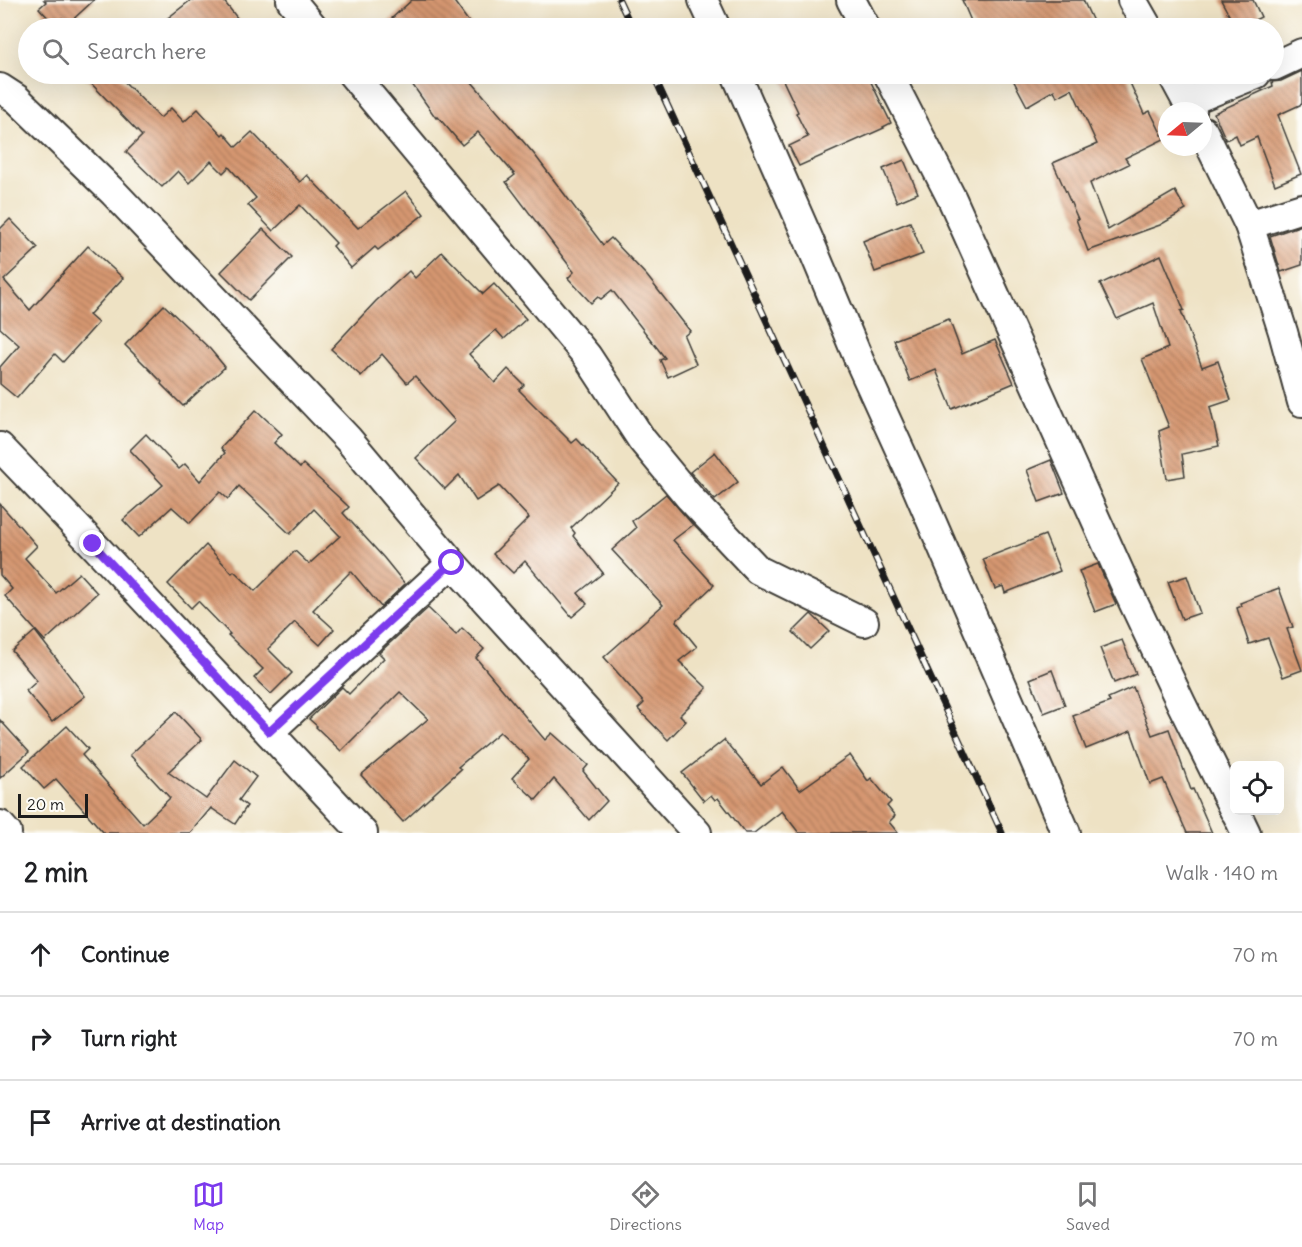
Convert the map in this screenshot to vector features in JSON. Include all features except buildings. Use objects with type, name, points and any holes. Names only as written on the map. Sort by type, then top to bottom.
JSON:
[{"type":"street","points":[[291,0],[306,18]]},
{"type":"street","points":[[703,0],[711,18]]},
{"type":"street","points":[[851,0],[861,18]]},
{"type":"street","points":[[1132,0],[1142,18]]},
{"type":"street","points":[[1284,61],[1302,53]]},
{"type":"street","points":[[360,84],[587,356],[642,440],[698,506],[758,570],[864,622]]},
{"type":"street","points":[[740,84],[1066,833]]},
{"type":"street","points":[[893,84],[952,199],[1127,589],[1230,800]]},
{"type":"street","points":[[1178,84],[1188,102]]},
{"type":"street","points":[[1198,102],[1235,84]]},
{"type":"street","points":[[0,88],[16,99],[114,193],[348,439],[452,563],[697,833]]},
{"type":"street","points":[[1212,148],[1249,225],[1283,332],[1302,402]]},
{"type":"street","points":[[1249,225],[1302,208]]},
{"type":"street","points":[[0,447],[363,833]]},
{"type":"street","points":[[269,732],[452,563]]},
{"type":"street","points":[[1237,815],[1246,833]]},
{"type":"street","points":[[0,825],[7,833]]},
{"type":"railway","points":[[619,0],[627,18]]},
{"type":"railway","points":[[658,84],[1002,833]]},
{"type":"route","points":[[93,544],[269,732],[452,563]]}]
